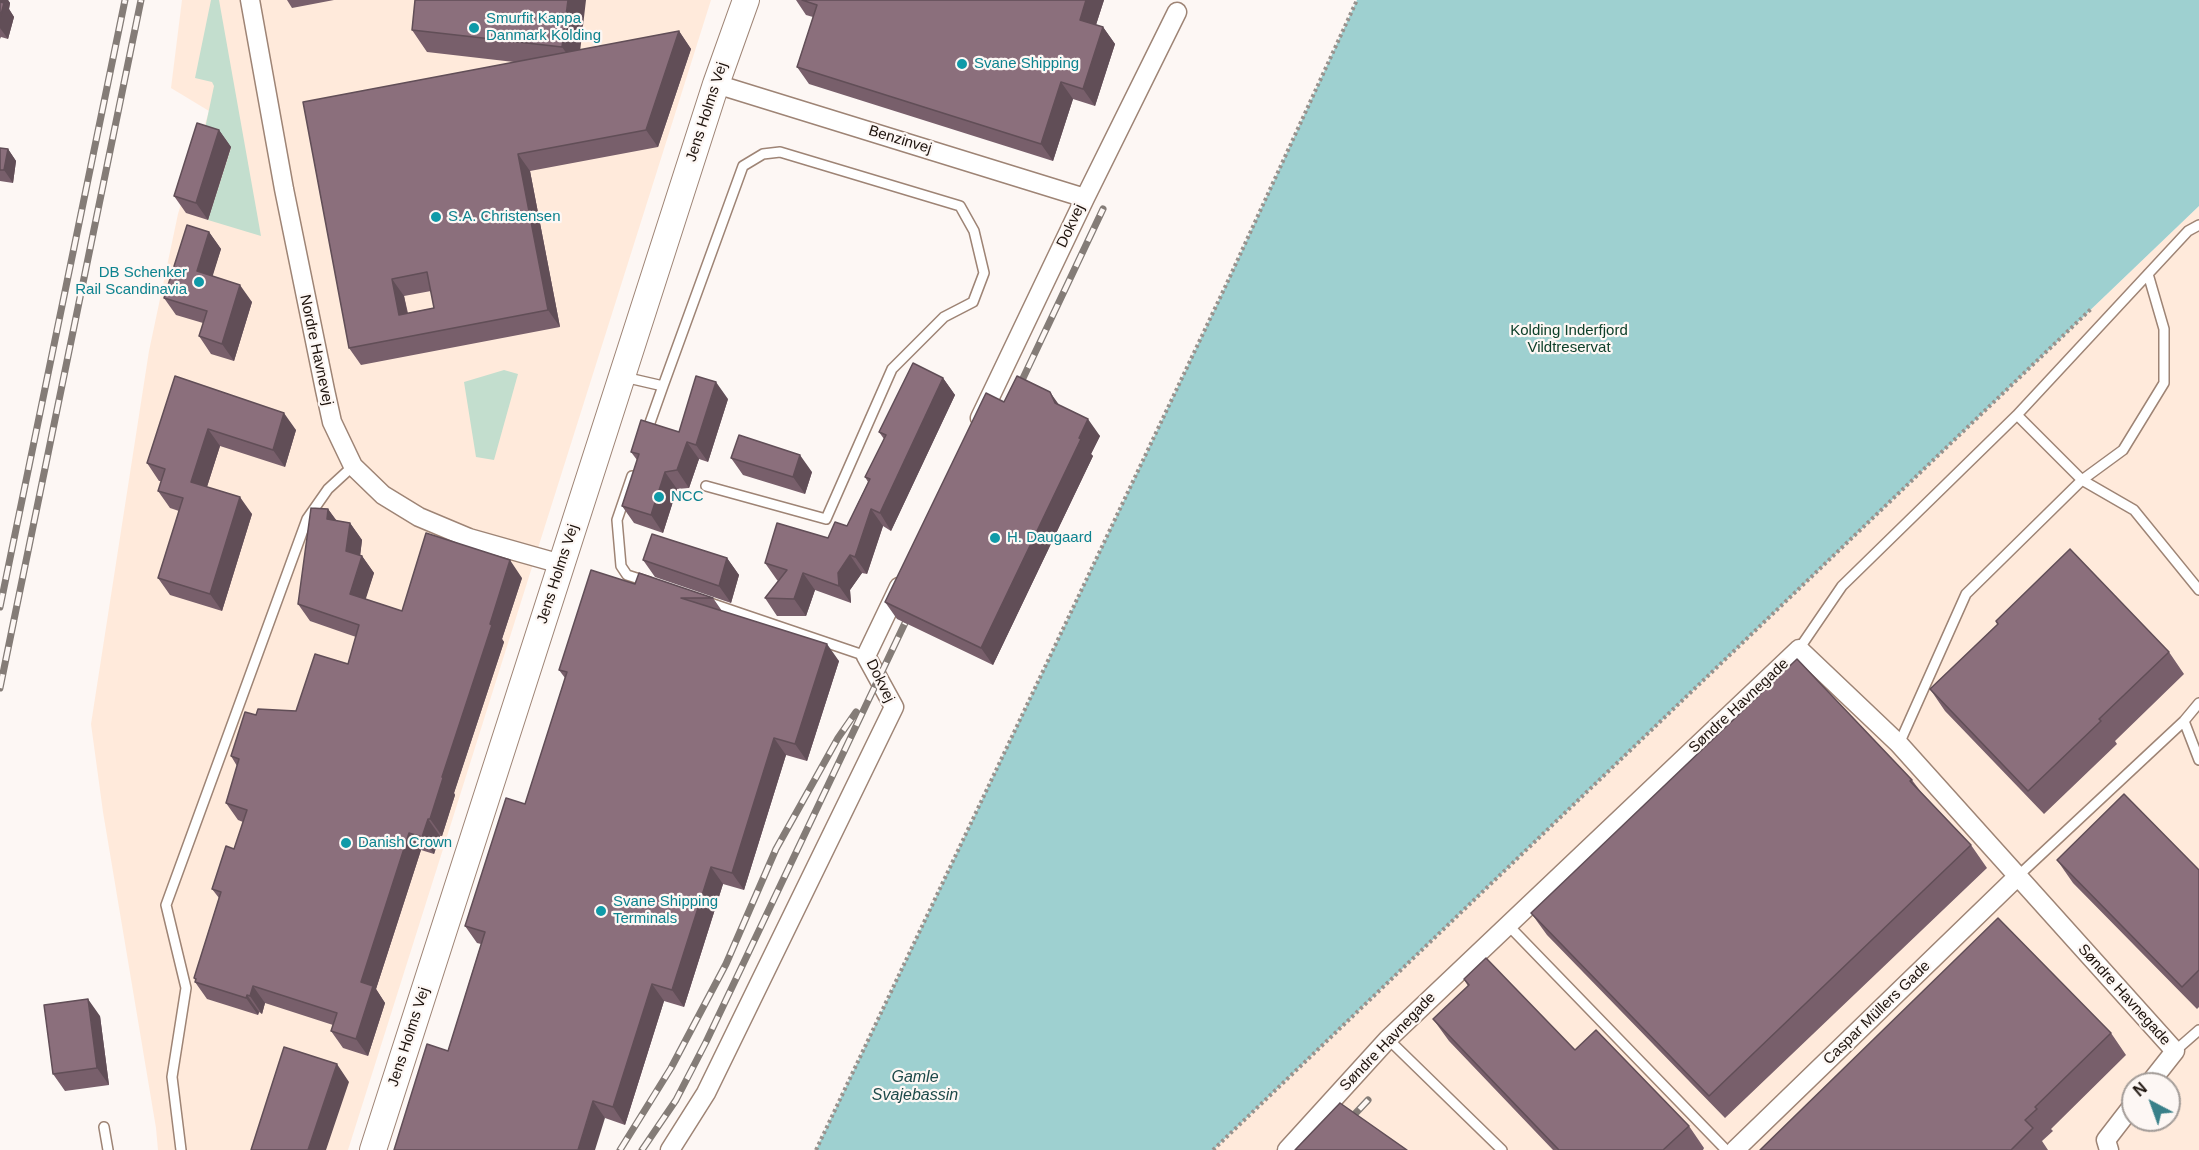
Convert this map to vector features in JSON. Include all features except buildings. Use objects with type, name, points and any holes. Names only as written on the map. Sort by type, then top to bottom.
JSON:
[{"type":"main road","name":"Jens Holms Vej","points":[[373,1150],[716,84],[746,0]]},
{"type":"street","name":"Nordre Havnevej","points":[[250,0],[284,189],[324,390],[332,422],[354,466],[383,495],[419,517],[469,538],[561,564]]},
{"type":"street","name":"Dokvej","points":[[973,432],[1084,198],[1177,12]]},
{"type":"street","name":"Benzinvej","points":[[716,84],[1084,198]]},
{"type":"street","name":"Dokvej","points":[[670,1150],[706,1093],[894,707],[866,656],[907,571]]},
{"type":"street","name":"Søndre Havnegade","points":[[1287,1150],[1388,1039],[1799,649],[1899,744],[2175,1051]]},
{"type":"street","name":"Caspar Müllers Gade","points":[[1736,1150],[2018,876]]},
{"type":"street","points":[[2159,1072],[2175,1051]]},
{"type":"street","points":[[2105,1145],[2121,1122]]},
{"type":"lane","points":[[644,442],[743,166],[763,154],[780,152],[960,206],[974,231],[984,273],[973,302],[944,317],[892,369],[826,519],[706,486]]},
{"type":"lane","points":[[1799,649],[1842,585],[2017,415],[2188,231],[2199,225]]},
{"type":"lane","points":[[1899,744],[1966,594],[2082,480],[2123,450],[2164,383],[2164,328],[2148,274]]},
{"type":"lane","points":[[622,376],[663,386]]},
{"type":"lane","points":[[2017,415],[2082,480],[2134,510],[2199,590]]},
{"type":"lane","points":[[636,464],[617,520],[621,566],[627,575],[660,586]]},
{"type":"lane","points":[[181,1150],[172,1077],[186,988],[166,905],[307,519],[328,489],[354,466]]},
{"type":"lane","points":[[692,597],[866,656]]},
{"type":"lane","points":[[2018,876],[2184,721],[2199,703]]},
{"type":"lane","points":[[2184,721],[2199,759]]},
{"type":"lane","points":[[1507,924],[1726,1150]]},
{"type":"lane","points":[[2175,1051],[2199,1030]]},
{"type":"lane","points":[[1388,1039],[1502,1150]]},
{"type":"lane","points":[[104,1127],[108,1150]]},
{"type":"path","points":[[816,1150],[1227,283],[1357,0]]},
{"type":"path","points":[[1213,1150],[2093,307]]},
{"type":"shaded area","points":[[182,0],[711,0],[348,1150],[158,1150],[103,812],[91,724],[149,351],[178,214],[209,111],[171,88]]},
{"type":"shaded area","points":[[2199,206],[2199,1150],[1213,1150]]},
{"type":"green space","points":[[211,0],[219,0],[261,236],[208,220],[231,148],[203,138],[214,86],[212,82],[195,78]]},
{"type":"green space","points":[[504,370],[518,374],[494,460],[476,457],[464,382]]},
{"type":"water","name":"Kolding Inderfjord Vildtreservat","points":[[1357,0],[2199,0],[2199,206],[1213,1150],[816,1150],[1227,283]]},
{"type":"railway","points":[[0,607],[125,0]]},
{"type":"railway","points":[[0,688],[141,0]]},
{"type":"railway","points":[[1016,393],[1103,209]]},
{"type":"railway","points":[[642,1150],[676,1100],[706,1042],[905,623]]},
{"type":"railway","points":[[620,1150],[671,1068],[726,964],[776,849],[838,738],[856,712]]},
{"type":"railway","points":[[1321,1150],[1368,1100]]},
{"type":"place","name":"Smurfit Kappa Danmark Kolding","points":[[474,28]]},
{"type":"place","name":"Svane Shipping","points":[[962,64]]},
{"type":"place","name":"S.A. Christensen","points":[[436,217]]},
{"type":"place","name":"DB Schenker Rail Scandinavia","points":[[199,282]]},
{"type":"place","name":"NCC","points":[[659,497]]},
{"type":"place","name":"H. Daugaard","points":[[995,538]]},
{"type":"place","name":"Danish Crown","points":[[346,843]]},
{"type":"place","name":"Svane Shipping Terminals","points":[[601,911]]},
{"type":"water label","name":"Gamle Svajebassin","points":[[915,1087]]}]
